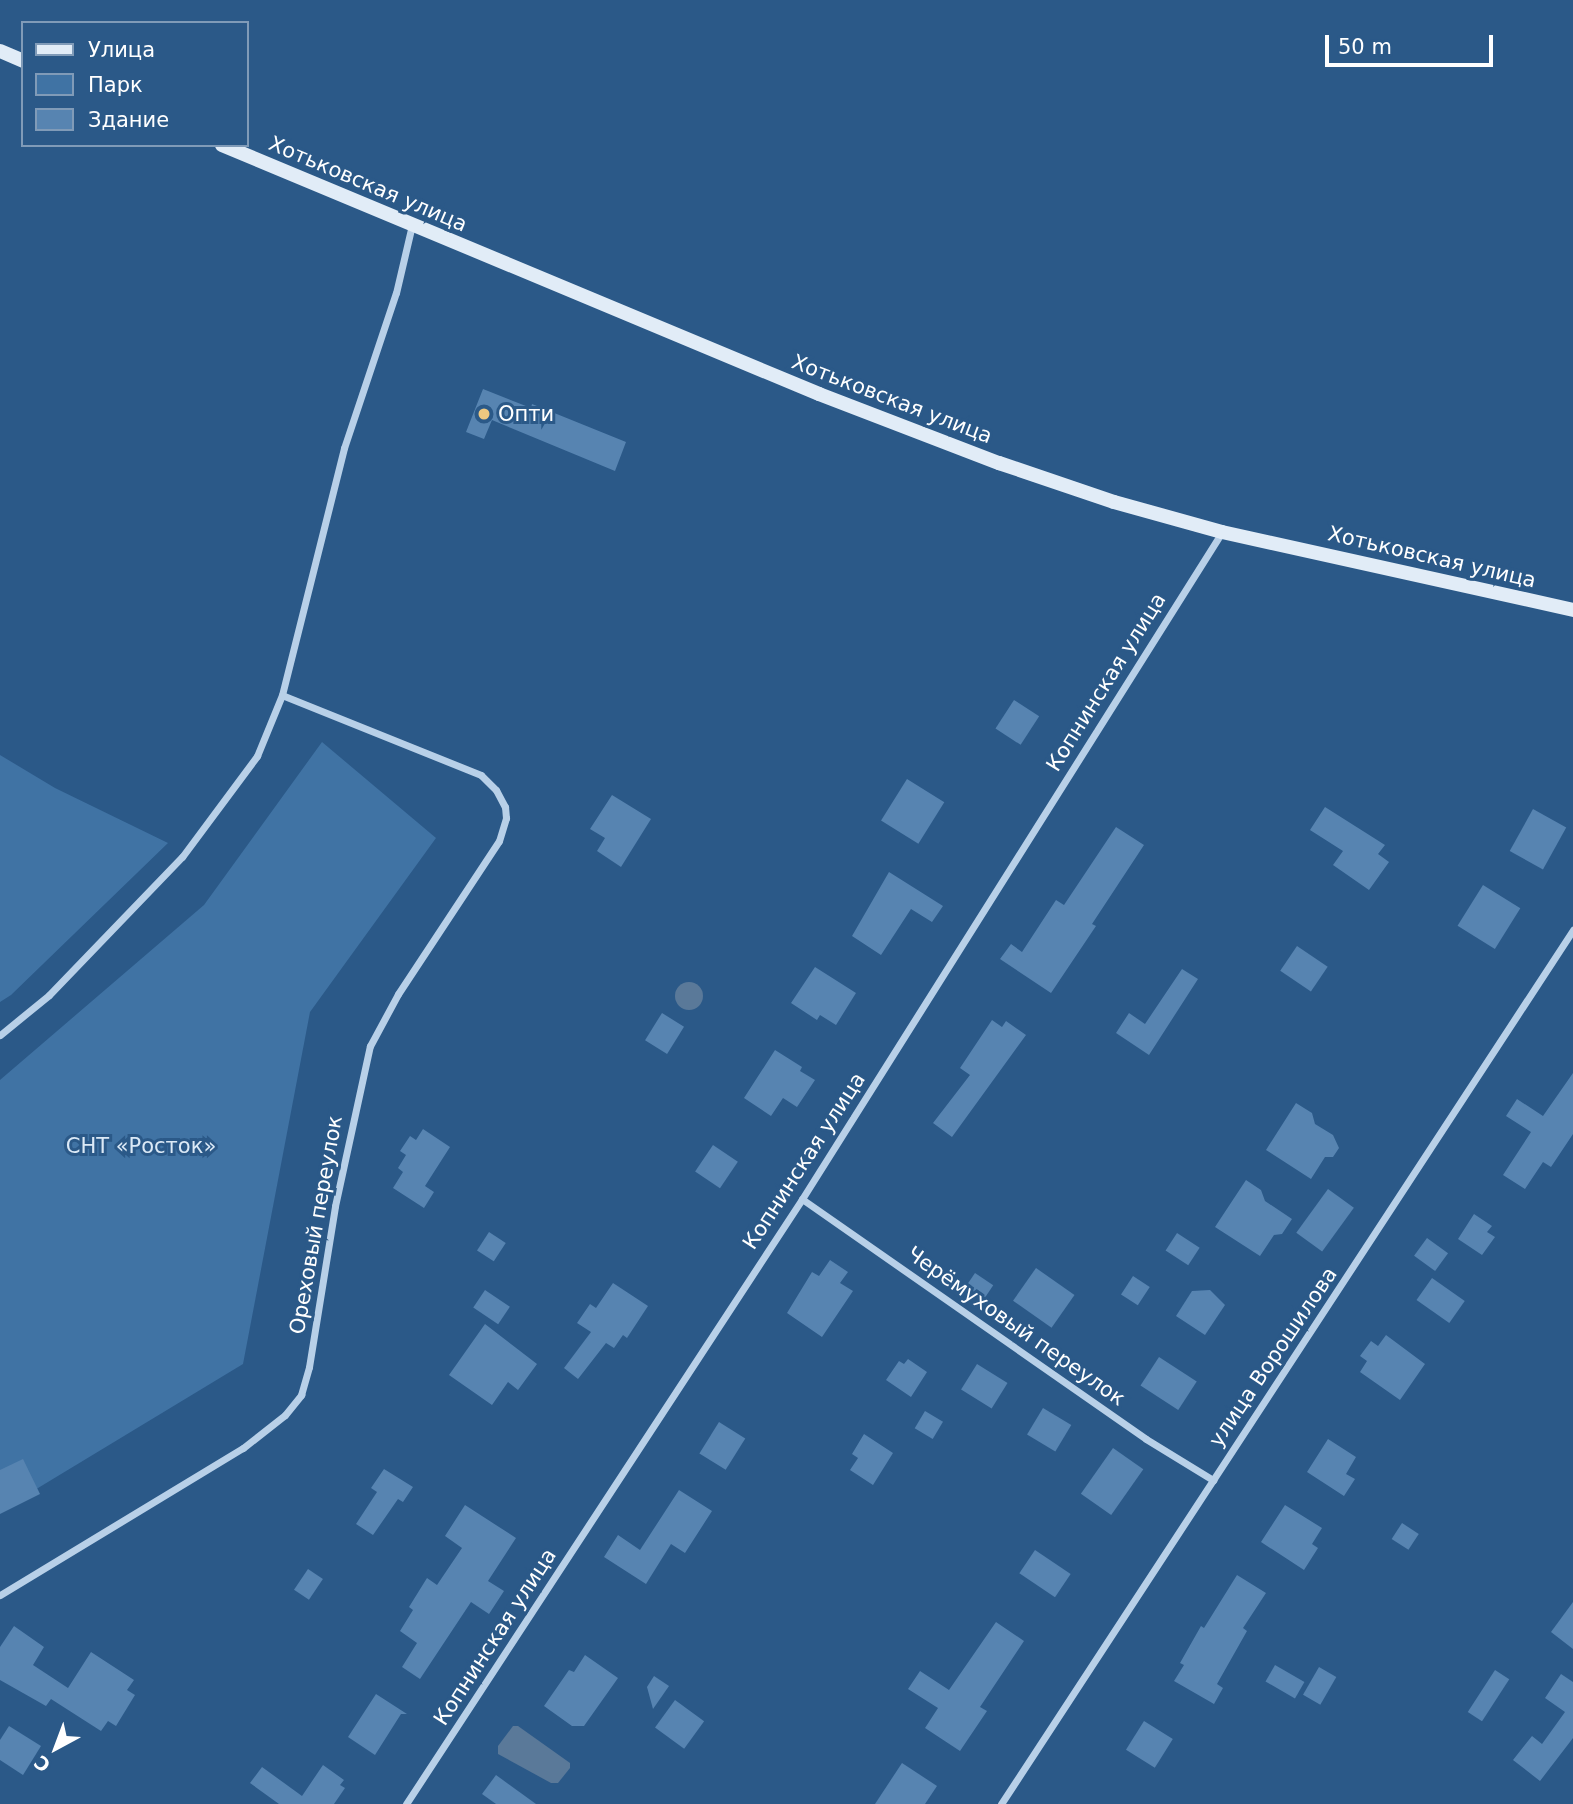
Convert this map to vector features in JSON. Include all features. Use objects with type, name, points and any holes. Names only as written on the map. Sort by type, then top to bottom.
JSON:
[{"type":"main road","points":[[0,51],[21,60]]},
{"type":"main road","name":"Хотьковская улица","points":[[227,147],[819,394],[999,463],[1114,502],[1222,532],[1573,610]]},
{"type":"street","points":[[0,1035],[49,995],[182,857],[257,756],[282,695],[340,460],[396,293],[412,225]]},
{"type":"street","name":"Копнинская улица","points":[[406,1804],[802,1199],[1222,532]]},
{"type":"street","name":"Ореховый переулок","points":[[0,1595],[243,1448],[285,1415],[301,1395],[309,1367],[335,1206],[370,1046],[398,994],[499,841],[506,818],[505,807],[496,790],[481,775],[282,695]]},
{"type":"street","name":"улица Ворошилова","points":[[1001,1804],[1573,930]]},
{"type":"street","name":"Черёмуховый переулок","points":[[802,1199],[1146,1439],[1213,1480]]},
{"type":"green space","name":"СНТ «Росток»","points":[[322,742],[436,838],[310,1012],[243,1364],[0,1511],[0,1080],[204,905]]},
{"type":"green space","points":[[0,755],[55,788],[168,843],[11,995],[0,1002]]},
{"type":"shaded area","points":[[689,982],[699,986],[703,996],[699,1006],[689,1010],[679,1006],[675,996],[679,986]]},
{"type":"shaded area","points":[[513,1726],[518,1726],[570,1763],[570,1768],[558,1783],[551,1783],[498,1754],[498,1746]]},
{"type":"building","points":[[483,389],[531,408],[532,404],[626,442],[615,471],[492,420],[484,439],[466,432]]},
{"type":"building","points":[[1014,700],[1039,716],[1021,745],[995,729]]},
{"type":"building","points":[[907,779],[944,802],[918,844],[881,821]]},
{"type":"building","points":[[612,795],[651,819],[621,867],[597,851],[605,838],[590,829]]},
{"type":"building","points":[[1325,807],[1385,845],[1378,854],[1389,862],[1369,890],[1333,865],[1343,851],[1310,830]]},
{"type":"building","points":[[1533,809],[1566,827],[1543,869],[1510,851]]},
{"type":"building","points":[[1116,827],[1144,845],[1092,924],[1096,926],[1051,993],[1000,959],[1011,944],[1022,952],[1056,900],[1064,905]]},
{"type":"building","points":[[889,872],[943,906],[932,922],[911,909],[881,955],[852,936]]},
{"type":"building","points":[[1483,885],[1520,908],[1495,949],[1458,926]]},
{"type":"building","points":[[1297,946],[1328,967],[1311,992],[1280,971]]},
{"type":"building","points":[[815,967],[856,993],[836,1025],[820,1015],[817,1020],[791,1003]]},
{"type":"building","points":[[1182,969],[1198,979],[1149,1055],[1116,1033],[1129,1013],[1145,1024]]},
{"type":"building","points":[[662,1013],[684,1027],[667,1054],[645,1040]]},
{"type":"building","points":[[992,1020],[1002,1027],[1006,1021],[1026,1035],[952,1137],[933,1123],[970,1075],[960,1068]]},
{"type":"building","points":[[775,1050],[802,1067],[800,1071],[815,1080],[797,1107],[783,1098],[771,1116],[744,1098]]},
{"type":"building","points":[[1573,1073],[1573,1134],[1551,1167],[1543,1162],[1525,1189],[1503,1175],[1531,1132],[1506,1116],[1517,1099],[1543,1116]]},
{"type":"building","points":[[1296,1103],[1312,1113],[1315,1124],[1333,1135],[1339,1148],[1333,1157],[1325,1157],[1311,1179],[1266,1150]]},
{"type":"building","points":[[423,1129],[450,1147],[425,1186],[434,1192],[424,1208],[393,1188],[403,1172],[398,1168],[406,1155],[400,1151],[410,1136],[416,1140]]},
{"type":"building","points":[[713,1145],[738,1162],[720,1188],[695,1172]]},
{"type":"building","points":[[1246,1180],[1261,1190],[1265,1201],[1292,1219],[1282,1234],[1274,1235],[1260,1256],[1215,1227]]},
{"type":"building","points":[[1328,1189],[1354,1208],[1322,1251],[1296,1233]]},
{"type":"building","points":[[1474,1214],[1492,1226],[1487,1232],[1495,1237],[1482,1255],[1458,1239]]},
{"type":"building","points":[[489,1232],[506,1243],[494,1261],[477,1250]]},
{"type":"building","points":[[1177,1233],[1200,1248],[1188,1265],[1166,1251]]},
{"type":"building","points":[[1427,1238],[1448,1253],[1435,1271],[1414,1256]]},
{"type":"building","points":[[830,1260],[848,1272],[840,1283],[853,1291],[822,1337],[787,1313],[812,1272],[819,1276]]},
{"type":"building","points":[[1036,1268],[1075,1295],[1052,1328],[1013,1301]]},
{"type":"building","points":[[975,1273],[993,1285],[984,1299],[965,1287]]},
{"type":"building","points":[[1133,1276],[1150,1287],[1138,1305],[1121,1294]]},
{"type":"building","points":[[1432,1278],[1465,1301],[1449,1323],[1417,1300]]},
{"type":"building","points":[[613,1283],[648,1306],[627,1338],[623,1335],[614,1348],[606,1343],[578,1379],[564,1368],[591,1332],[577,1323],[590,1304],[596,1308]]},
{"type":"building","points":[[485,1290],[510,1307],[498,1324],[473,1307]]},
{"type":"building","points":[[1210,1290],[1225,1305],[1205,1335],[1176,1316],[1192,1291]]},
{"type":"building","points":[[485,1324],[537,1364],[518,1390],[508,1382],[492,1405],[449,1375]]},
{"type":"building","points":[[1386,1335],[1425,1364],[1400,1400],[1360,1372],[1367,1361],[1360,1356],[1371,1341],[1378,1346]]},
{"type":"building","points":[[1159,1357],[1197,1382],[1178,1410],[1140,1386]]},
{"type":"building","points":[[908,1359],[927,1372],[911,1397],[886,1380],[899,1361],[904,1364]]},
{"type":"building","points":[[977,1364],[1008,1383],[992,1409],[961,1389]]},
{"type":"building","points":[[1043,1408],[1071,1425],[1055,1452],[1027,1435]]},
{"type":"building","points":[[925,1411],[943,1422],[933,1439],[915,1428]]},
{"type":"building","points":[[719,1422],[745,1438],[726,1470],[699,1453]]},
{"type":"building","points":[[864,1434],[893,1453],[873,1485],[850,1470],[858,1458],[852,1454]]},
{"type":"building","points":[[1328,1439],[1356,1457],[1346,1474],[1355,1479],[1344,1496],[1307,1472]]},
{"type":"building","points":[[1113,1448],[1143,1469],[1111,1515],[1081,1494]]},
{"type":"building","points":[[23,1459],[40,1494],[0,1514],[0,1470]]},
{"type":"building","points":[[384,1469],[413,1487],[403,1502],[398,1499],[373,1535],[356,1524],[377,1492],[371,1488]]},
{"type":"building","points":[[679,1490],[712,1511],[685,1553],[671,1544],[646,1584],[604,1557],[618,1535],[640,1550]]},
{"type":"building","points":[[465,1505],[516,1538],[488,1581],[504,1591],[489,1614],[471,1602],[420,1679],[402,1667],[417,1643],[400,1631],[413,1610],[409,1607],[427,1578],[437,1585],[462,1548],[445,1536]]},
{"type":"building","points":[[1285,1505],[1322,1528],[1312,1544],[1318,1548],[1304,1570],[1261,1542]]},
{"type":"building","points":[[1402,1523],[1419,1534],[1408,1550],[1392,1539]]},
{"type":"building","points":[[1035,1550],[1071,1574],[1055,1597],[1019,1573]]},
{"type":"building","points":[[308,1569],[323,1579],[309,1600],[294,1590]]},
{"type":"building","points":[[1237,1575],[1266,1593],[1243,1628],[1247,1631],[1217,1684],[1223,1688],[1214,1704],[1174,1681],[1184,1665],[1180,1663],[1201,1626],[1204,1628]]},
{"type":"building","points":[[1573,1602],[1573,1649],[1551,1632]]},
{"type":"building","points":[[996,1622],[1024,1641],[980,1707],[987,1711],[960,1751],[925,1728],[938,1708],[908,1689],[920,1671],[949,1690]]},
{"type":"building","points":[[14,1626],[44,1647],[33,1665],[68,1688],[91,1652],[134,1680],[127,1690],[135,1695],[116,1726],[108,1721],[101,1731],[51,1699],[46,1706],[0,1680],[0,1647]]},
{"type":"building","points":[[585,1655],[618,1678],[584,1726],[572,1726],[544,1706],[569,1670],[574,1672]]},
{"type":"building","points":[[1275,1665],[1304,1682],[1295,1698],[1266,1681]]},
{"type":"building","points":[[1319,1667],[1336,1677],[1320,1705],[1303,1695]]},
{"type":"building","points":[[1495,1670],[1509,1679],[1482,1721],[1468,1712]]},
{"type":"building","points":[[1561,1674],[1573,1682],[1573,1738],[1540,1781],[1513,1760],[1532,1736],[1542,1744],[1565,1712],[1545,1698]]},
{"type":"building","points":[[654,1676],[669,1686],[653,1709],[647,1687]]},
{"type":"building","points":[[376,1694],[407,1714],[401,1714],[375,1755],[348,1737]]},
{"type":"building","points":[[675,1700],[704,1721],[684,1749],[655,1728]]},
{"type":"building","points":[[1144,1721],[1173,1739],[1155,1768],[1126,1750]]},
{"type":"building","points":[[9,1726],[41,1746],[23,1775],[0,1760],[0,1740]]},
{"type":"building","points":[[902,1763],[937,1786],[925,1804],[875,1804]]},
{"type":"building","points":[[323,1765],[344,1780],[340,1785],[345,1788],[334,1804],[279,1804],[250,1783],[262,1767],[302,1796]]},
{"type":"building","points":[[496,1775],[536,1804],[496,1804],[482,1794]]},
{"type":"place","name":"Опти","points":[[484,414]]}]
